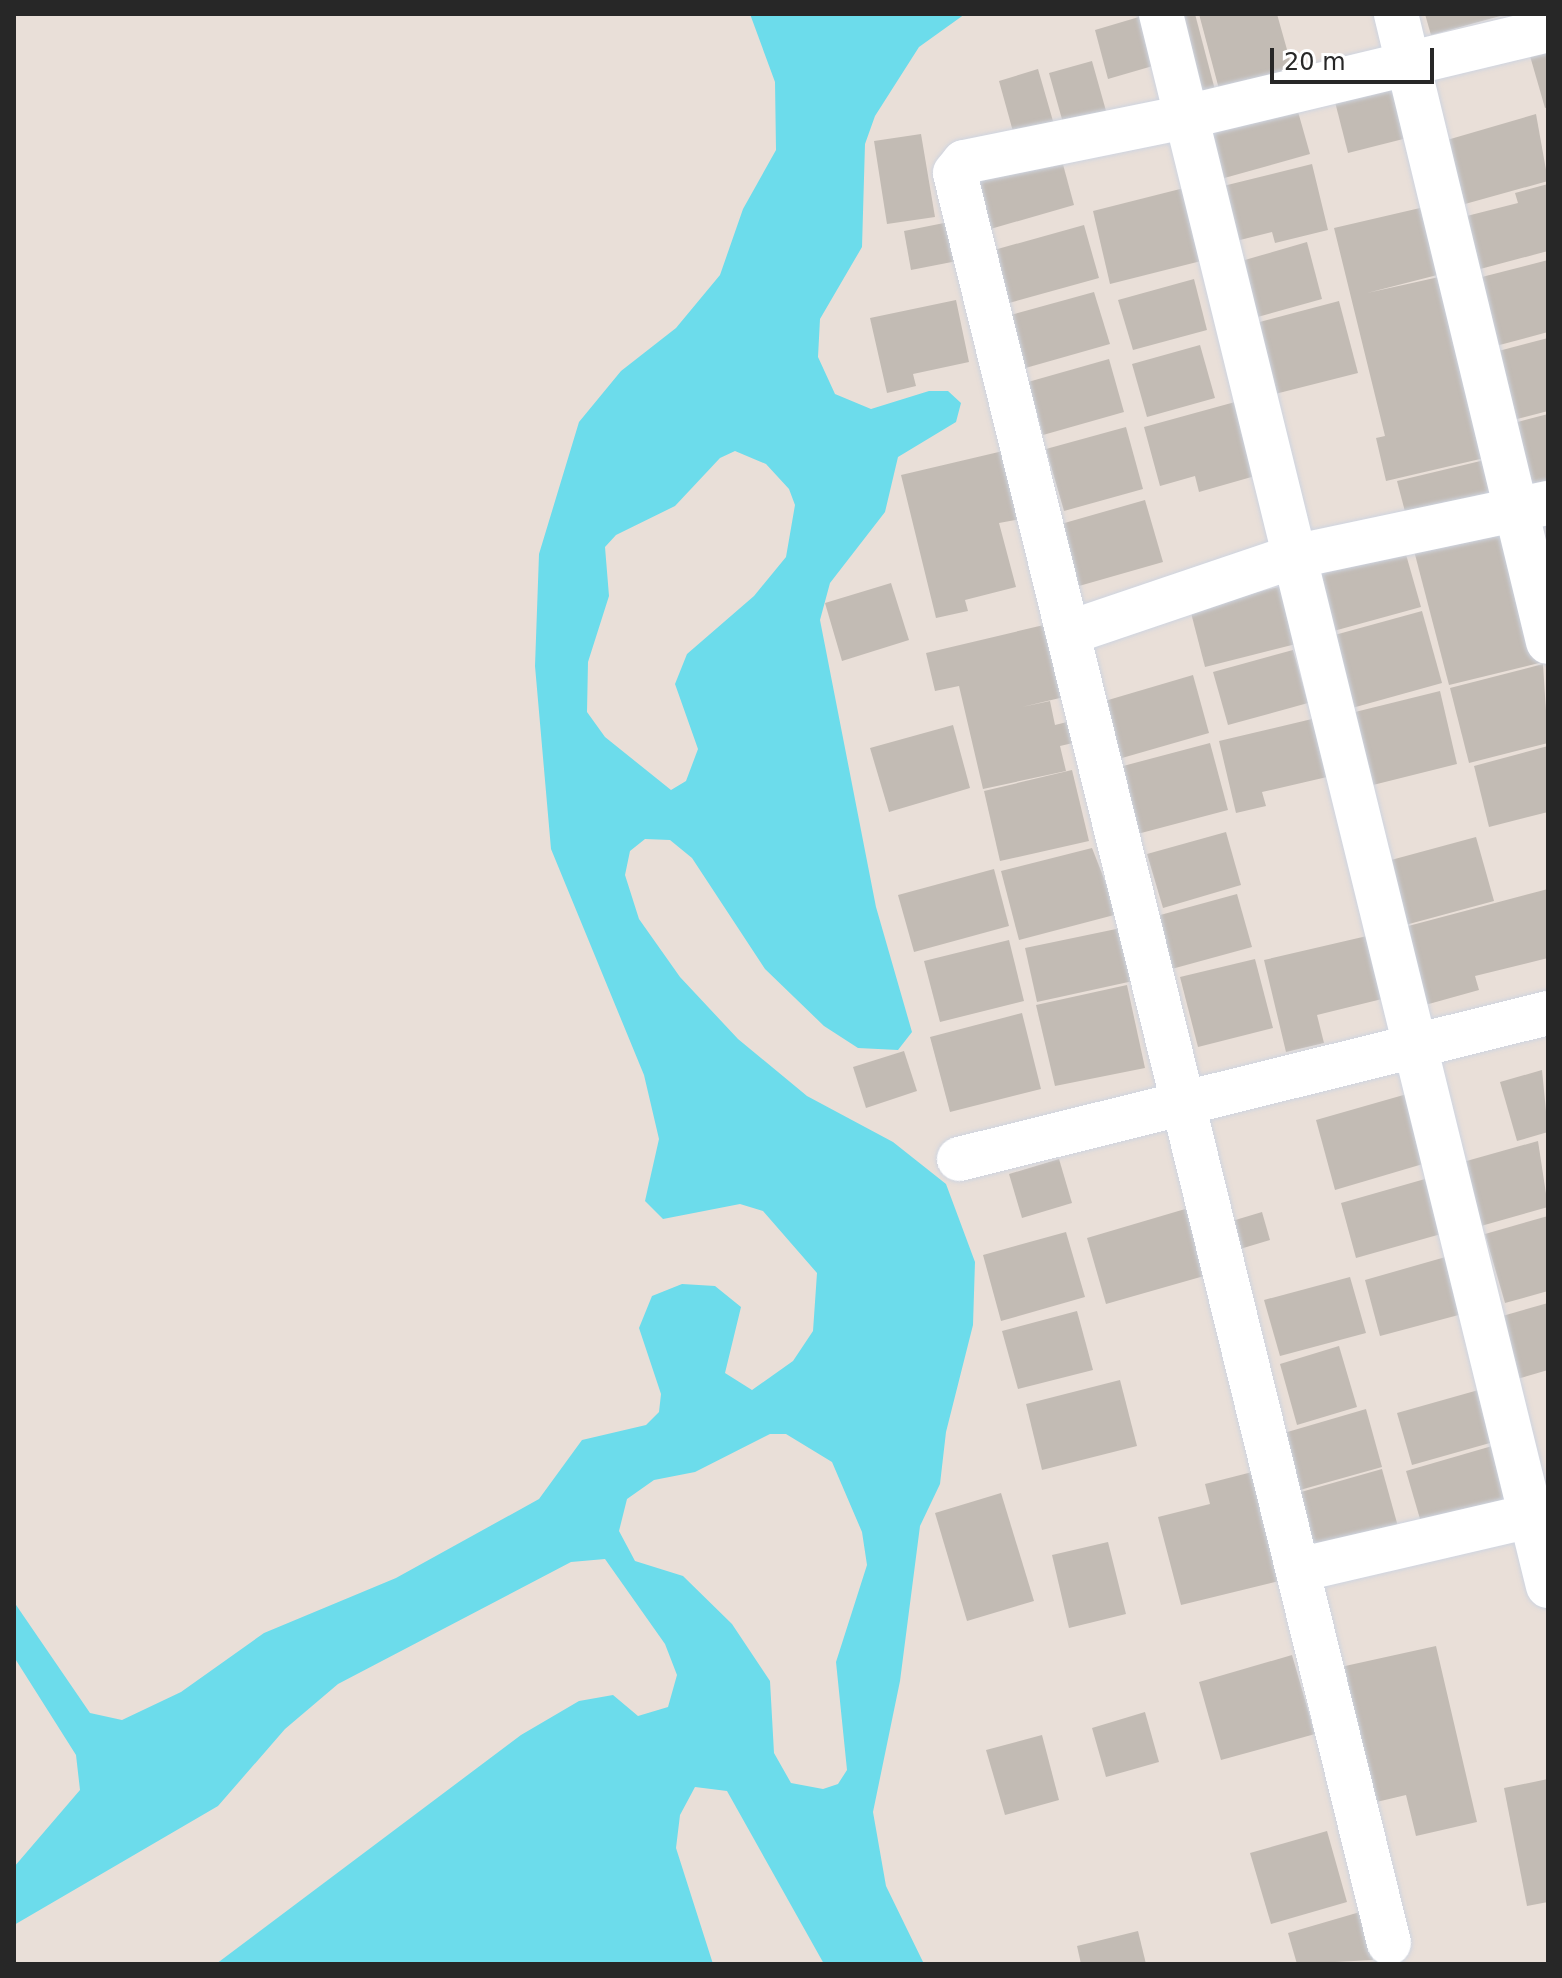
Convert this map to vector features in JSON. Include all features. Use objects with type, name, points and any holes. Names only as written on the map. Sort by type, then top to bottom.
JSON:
[{"type":"street","points":[[1161,14],[1416,1047],[1539,1514],[1548,1586]]},
{"type":"street","points":[[1396,14],[1532,506],[1548,642]]},
{"type":"street","points":[[1389,1943],[955,173],[964,162],[1186,117],[1548,30]]},
{"type":"street","points":[[1068,633],[1293,557],[1532,506]]},
{"type":"street","points":[[959,1159],[1184,1107],[1548,1013]]},
{"type":"street","points":[[1298,1570],[1539,1514]]},
{"type":"water","points":[[750,14],[965,14],[919,47],[875,116],[865,144],[862,247],[820,319],[818,357],[835,394],[871,409],[929,391],[948,391],[961,403],[956,422],[898,457],[885,512],[830,583],[820,620],[876,907],[912,1032],[898,1050],[858,1048],[824,1026],[765,969],[692,858],[670,840],[645,839],[630,851],[625,875],[639,919],[680,977],[738,1039],[807,1096],[893,1142],[946,1184],[975,1262],[973,1325],[946,1432],[940,1484],[920,1526],[900,1681],[873,1812],[886,1886],[924,1964],[824,1964],[727,1791],[695,1787],[680,1815],[676,1848],[713,1964],[216,1964],[521,1735],[579,1701],[613,1695],[638,1716],[668,1707],[677,1675],[665,1644],[605,1559],[571,1562],[338,1684],[285,1729],[218,1806],[14,1925],[14,1867],[80,1790],[76,1755],[14,1657],[14,1602],[90,1713],[122,1720],[181,1692],[264,1633],[396,1578],[539,1499],[582,1440],[646,1425],[659,1412],[661,1394],[639,1328],[652,1296],[682,1284],[715,1286],[741,1307],[725,1373],[752,1390],[793,1361],[813,1331],[817,1273],[763,1211],[740,1204],[663,1219],[645,1201],[659,1139],[644,1075],[551,849],[535,666],[539,554],[579,422],[621,371],[676,328],[720,275],[743,209],[776,150],[775,82]],"holes":[[[735,451],[766,464],[789,489],[795,505],[786,557],[754,596],[687,654],[675,684],[698,749],[686,781],[671,790],[605,737],[587,712],[588,662],[609,596],[605,547],[616,535],[675,506],[720,458]],[[770,1434],[786,1434],[832,1462],[862,1532],[867,1565],[836,1662],[847,1770],[838,1784],[823,1789],[791,1783],[774,1753],[770,1681],[732,1624],[683,1576],[635,1561],[619,1531],[627,1499],[654,1480],[695,1472]]]},
{"type":"building","points":[[1149,14],[1163,63],[1108,79],[1095,30]]},
{"type":"building","points":[[1176,14],[1195,14],[1215,90],[1186,98]]},
{"type":"building","points":[[1199,14],[1277,14],[1293,71],[1219,89]]},
{"type":"building","points":[[1425,14],[1504,14],[1504,15],[1431,35]]},
{"type":"building","points":[[1548,43],[1548,107],[1545,108],[1528,49]]},
{"type":"building","points":[[1092,61],[1108,118],[1065,130],[1049,73]]},
{"type":"building","points":[[1038,69],[1057,135],[1017,146],[999,81]]},
{"type":"building","points":[[1399,73],[1415,136],[1348,153],[1332,90]]},
{"type":"building","points":[[1293,94],[1310,154],[1210,182],[1193,122]]},
{"type":"building","points":[[1536,114],[1548,181],[1465,204],[1447,140]]},
{"type":"building","points":[[921,134],[935,217],[887,224],[874,141]]},
{"type":"building","points":[[1058,146],[1074,205],[980,232],[963,173]]},
{"type":"building","points":[[1312,164],[1328,230],[1275,243],[1272,232],[1224,244],[1211,189]]},
{"type":"building","points":[[1548,184],[1548,251],[1469,272],[1455,219],[1518,203],[1515,193]]},
{"type":"building","points":[[1192,186],[1209,259],[1110,284],[1093,211]]},
{"type":"building","points":[[1433,205],[1449,272],[1367,293],[1439,277],[1493,456],[1386,481],[1376,438],[1385,436],[1334,228]]},
{"type":"building","points":[[949,222],[957,261],[911,270],[904,231]]},
{"type":"building","points":[[1084,225],[1099,278],[1009,303],[994,250]]},
{"type":"building","points":[[1307,242],[1322,299],[1254,318],[1238,262]]},
{"type":"building","points":[[1548,260],[1548,332],[1492,347],[1474,279]]},
{"type":"building","points":[[1194,279],[1207,330],[1133,350],[1118,300]]},
{"type":"building","points":[[1094,292],[1110,344],[1022,369],[1007,316]]},
{"type":"building","points":[[956,300],[969,362],[913,374],[916,386],[887,393],[870,318]]},
{"type":"building","points":[[1339,301],[1358,373],[1267,396],[1248,325]]},
{"type":"building","points":[[1548,338],[1548,411],[1509,421],[1491,353]]},
{"type":"building","points":[[1200,345],[1215,398],[1147,417],[1132,364]]},
{"type":"building","points":[[1109,359],[1124,412],[1043,435],[1028,382]]},
{"type":"building","points":[[1235,402],[1255,476],[1199,492],[1195,476],[1160,486],[1144,427]]},
{"type":"building","points":[[1548,414],[1548,495],[1530,500],[1510,424]]},
{"type":"building","points":[[1126,427],[1143,489],[1064,511],[1046,449]]},
{"type":"building","points":[[1003,451],[1020,519],[999,523],[1016,587],[965,600],[968,611],[936,618],[901,475]]},
{"type":"building","points":[[1493,458],[1503,500],[1408,523],[1397,481]]},
{"type":"building","points":[[1145,500],[1163,562],[1079,586],[1061,524]]},
{"type":"building","points":[[1507,520],[1543,662],[1449,685],[1412,543]]},
{"type":"building","points":[[1403,544],[1421,607],[1330,632],[1313,569]]},
{"type":"building","points":[[891,583],[909,640],[842,661],[825,603]]},
{"type":"building","points":[[1282,586],[1296,644],[1205,667],[1190,609]]},
{"type":"building","points":[[1422,611],[1442,683],[1352,708],[1331,636]]},
{"type":"building","points":[[1048,624],[1064,697],[1022,707],[1050,701],[1055,725],[1071,721],[1077,742],[1060,746],[1066,771],[983,789],[959,686],[935,691],[926,653]]},
{"type":"building","points":[[1293,650],[1308,703],[1228,725],[1213,672]]},
{"type":"building","points":[[1543,664],[1548,743],[1469,763],[1450,688]]},
{"type":"building","points":[[1193,675],[1209,733],[1115,760],[1098,703]]},
{"type":"building","points":[[1440,691],[1457,764],[1361,788],[1343,715]]},
{"type":"building","points":[[1312,719],[1327,777],[1262,792],[1266,806],[1236,813],[1219,741]]},
{"type":"building","points":[[953,725],[970,788],[889,812],[870,748]]},
{"type":"building","points":[[1210,743],[1228,810],[1126,837],[1108,770]]},
{"type":"building","points":[[1548,746],[1548,812],[1489,827],[1474,766]]},
{"type":"building","points":[[1072,770],[1089,841],[1000,861],[984,791]]},
{"type":"building","points":[[1226,832],[1241,885],[1163,908],[1147,854]]},
{"type":"building","points":[[1476,837],[1494,901],[1398,927],[1380,863]]},
{"type":"building","points":[[1092,848],[1118,914],[1019,940],[1001,871]]},
{"type":"building","points":[[994,869],[1009,926],[914,952],[898,895]]},
{"type":"building","points":[[1548,889],[1548,958],[1475,976],[1479,990],[1418,1007],[1397,929]]},
{"type":"building","points":[[1237,894],[1252,947],[1168,970],[1153,917]]},
{"type":"building","points":[[1121,928],[1133,981],[1037,1002],[1025,948]]},
{"type":"building","points":[[1367,936],[1382,999],[1317,1015],[1324,1043],[1286,1052],[1264,960]]},
{"type":"building","points":[[1009,940],[1024,1001],[940,1022],[924,961]]},
{"type":"building","points":[[1255,959],[1273,1028],[1198,1047],[1180,977]]},
{"type":"building","points":[[1127,985],[1145,1068],[1055,1086],[1036,1005]]},
{"type":"building","points":[[1022,1013],[1041,1089],[950,1112],[930,1037]]},
{"type":"building","points":[[904,1051],[917,1091],[866,1108],[853,1067]]},
{"type":"building","points":[[1542,1070],[1548,1132],[1517,1141],[1500,1082]]},
{"type":"building","points":[[1414,1092],[1433,1161],[1335,1190],[1316,1120]]},
{"type":"building","points":[[1538,1141],[1548,1207],[1481,1226],[1463,1162]]},
{"type":"building","points":[[1059,1159],[1072,1203],[1022,1218],[1009,1174]]},
{"type":"building","points":[[1425,1179],[1441,1234],[1356,1258],[1341,1203]]},
{"type":"building","points":[[1192,1207],[1211,1274],[1106,1304],[1087,1238]]},
{"type":"building","points":[[1262,1212],[1270,1240],[1240,1249],[1232,1221]]},
{"type":"building","points":[[1548,1216],[1548,1291],[1505,1303],[1485,1234]]},
{"type":"building","points":[[1066,1232],[1085,1297],[1001,1321],[983,1255]]},
{"type":"building","points":[[1449,1256],[1466,1313],[1380,1336],[1365,1280]]},
{"type":"building","points":[[1350,1277],[1366,1333],[1280,1356],[1264,1300]]},
{"type":"building","points":[[1548,1303],[1548,1370],[1517,1379],[1499,1317]]},
{"type":"building","points":[[1077,1311],[1093,1370],[1018,1389],[1002,1331]]},
{"type":"building","points":[[1339,1346],[1357,1407],[1297,1425],[1280,1364]]},
{"type":"building","points":[[1120,1380],[1137,1446],[1042,1470],[1026,1404]]},
{"type":"building","points":[[1482,1389],[1497,1441],[1412,1465],[1397,1413]]},
{"type":"building","points":[[1366,1409],[1382,1467],[1300,1490],[1284,1433]]},
{"type":"building","points":[[1499,1444],[1518,1510],[1425,1536],[1406,1471]]},
{"type":"building","points":[[1264,1469],[1291,1578],[1181,1605],[1158,1517],[1210,1504],[1205,1484]]},
{"type":"building","points":[[1382,1469],[1402,1541],[1314,1566],[1294,1494]]},
{"type":"building","points":[[1001,1493],[1034,1601],[967,1621],[935,1513]]},
{"type":"building","points":[[1108,1542],[1126,1614],[1069,1628],[1052,1555]]},
{"type":"building","points":[[1436,1646],[1477,1822],[1416,1836],[1406,1795],[1368,1804],[1336,1668]]},
{"type":"building","points":[[1292,1655],[1315,1734],[1221,1760],[1199,1682]]},
{"type":"building","points":[[1145,1712],[1159,1762],[1106,1777],[1092,1728]]},
{"type":"building","points":[[1042,1735],[1059,1800],[1005,1815],[986,1750]]},
{"type":"building","points":[[1548,1779],[1548,1902],[1527,1906],[1504,1788]]},
{"type":"building","points":[[1327,1831],[1347,1902],[1271,1924],[1250,1853]]},
{"type":"building","points":[[1360,1912],[1373,1960],[1297,1964],[1288,1933]]},
{"type":"building","points":[[1138,1931],[1146,1964],[1081,1964],[1077,1946]]}]
